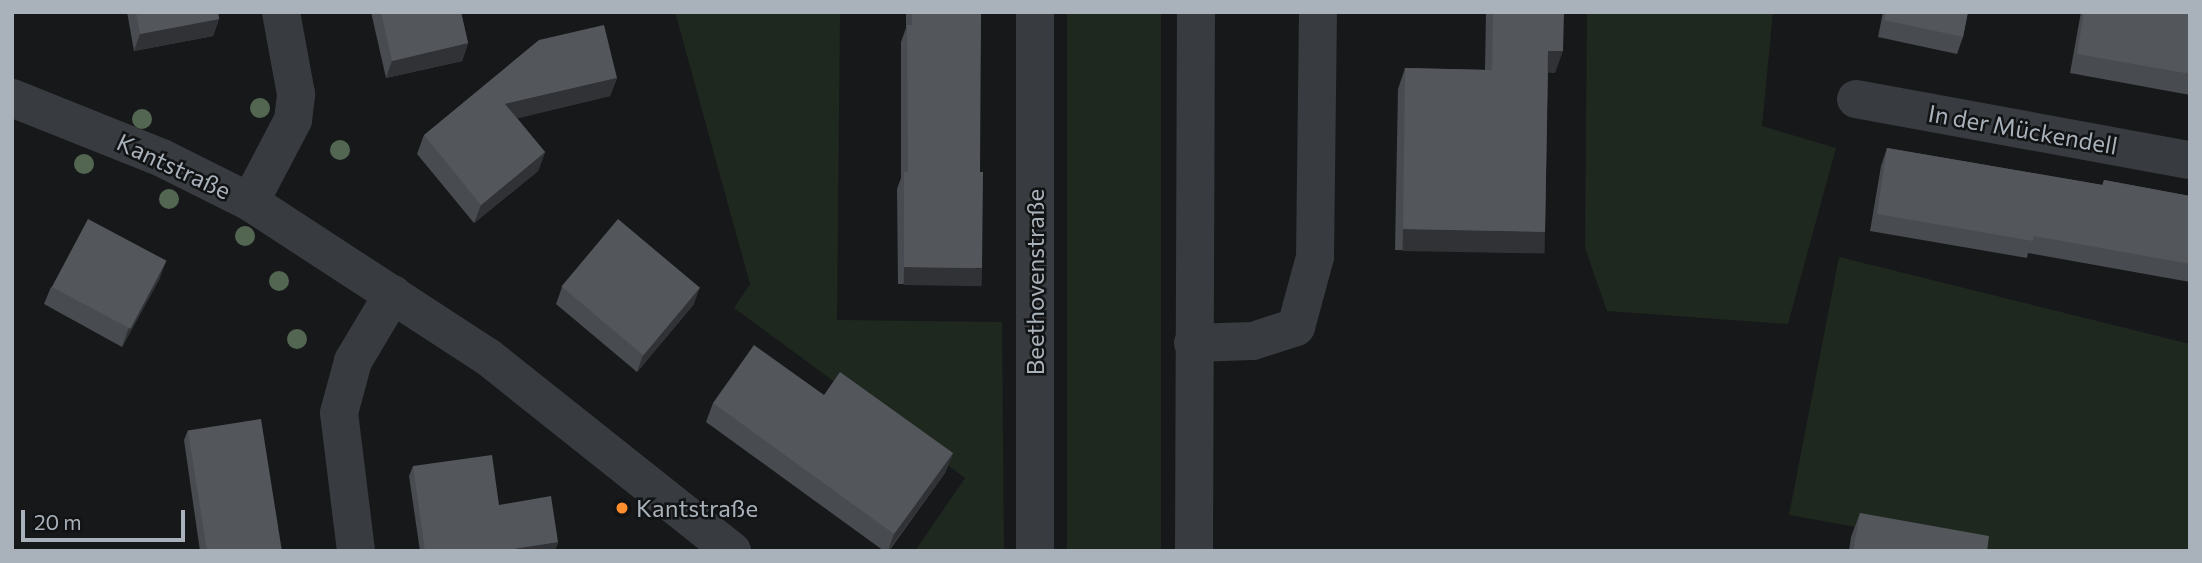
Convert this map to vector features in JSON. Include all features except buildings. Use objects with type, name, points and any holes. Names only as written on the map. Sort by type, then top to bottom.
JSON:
[{"type":"street","points":[[250,202],[293,120],[296,94],[281,12]]},
{"type":"street","name":"Beethovenstraße","points":[[1035,12],[1035,551]]},
{"type":"street","points":[[1194,551],[1196,12]]},
{"type":"street","points":[[1193,343],[1253,341],[1296,327],[1315,257],[1318,12]]},
{"type":"street","name":"Kantstraße","points":[[12,98],[151,153],[250,202],[488,357],[732,551]]},
{"type":"street","name":"In der Mückendell","points":[[1856,99],[2190,160]]},
{"type":"street","points":[[356,551],[339,413],[353,360],[393,294]]},
{"type":"shaded area","points":[[675,12],[840,12],[837,320],[1002,322],[1004,551],[915,551],[965,478],[734,308],[750,284]]},
{"type":"shaded area","points":[[1067,12],[1161,12],[1161,551],[1067,551]]},
{"type":"shaded area","points":[[1587,12],[1773,12],[1762,126],[1836,148],[1788,324],[1607,311],[1585,248]]},
{"type":"shaded area","points":[[1839,257],[2190,344],[2190,551],[1989,551],[1789,515]]},
{"type":"place","name":"Kantstraße","points":[[622,508]]}]
